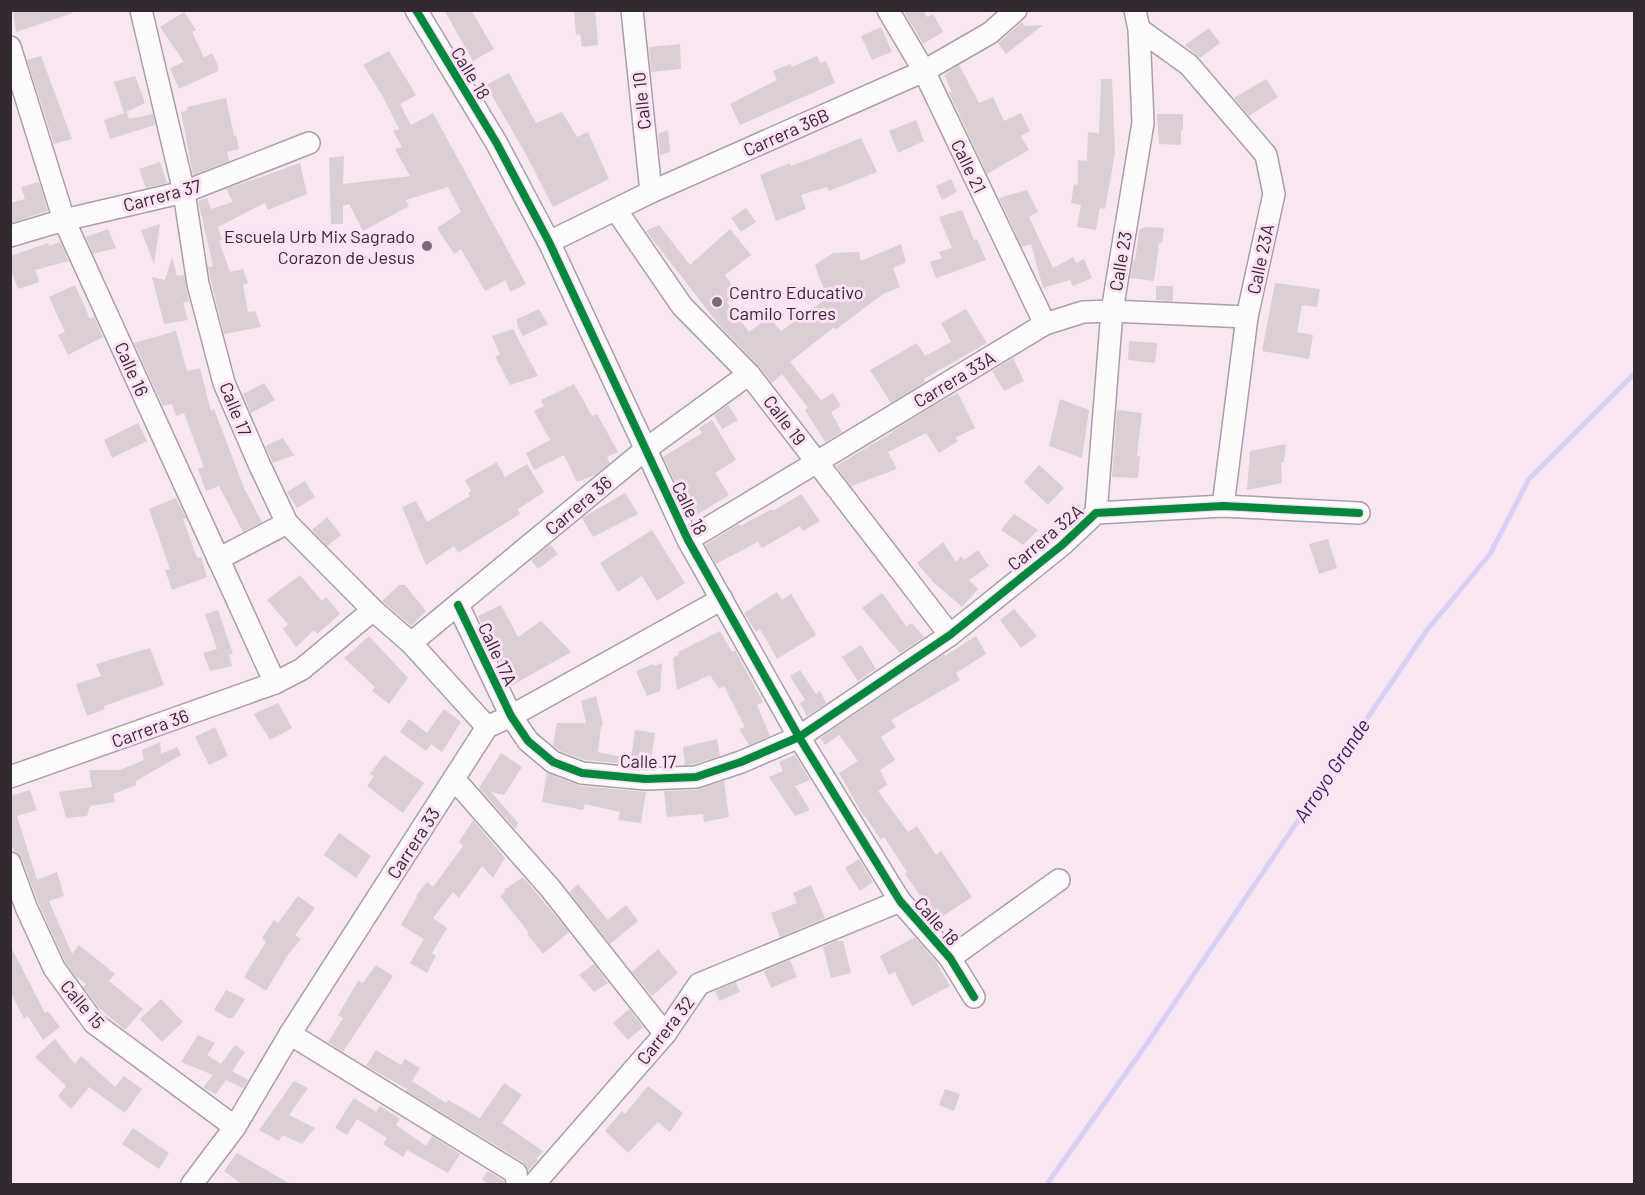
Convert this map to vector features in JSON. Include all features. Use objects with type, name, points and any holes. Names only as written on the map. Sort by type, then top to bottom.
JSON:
[{"type":"street","name":"Calle 17","points":[[141,10],[184,192],[198,284],[224,382],[287,523],[373,610],[411,643],[487,727]]},
{"type":"street","name":"Calle 18","points":[[416,10],[496,142],[549,242],[688,540],[799,737],[900,901],[950,958],[974,997]]},
{"type":"street","name":"Calle 10","points":[[632,10],[651,192]]},
{"type":"street","name":"Calle 21","points":[[888,10],[924,71],[1045,324]]},
{"type":"street","name":"Carrera 36B","points":[[549,242],[651,192],[924,71],[990,33],[1016,10]]},
{"type":"street","name":"Calle 23A","points":[[1137,20],[1168,49],[1189,64],[1266,155],[1274,194],[1247,317],[1223,506]]},
{"type":"street","name":"Calle 23","points":[[1096,513],[1112,311],[1143,123],[1137,20]]},
{"type":"street","name":"Calle 16","points":[[10,47],[64,220],[275,683]]},
{"type":"street","points":[[1141,76],[1168,49]]},
{"type":"street","name":"Carrera 37","points":[[10,236],[64,220],[184,192],[309,143]]},
{"type":"street","name":"Calle 19","points":[[616,210],[682,306],[749,374],[950,635]]},
{"type":"street","name":"Carrera 33A","points":[[688,540],[1045,324],[1083,312],[1112,311],[1247,317]]},
{"type":"street","name":"Carrera 36","points":[[411,643],[646,449],[749,374]]},
{"type":"street","name":"Carrera 32A","points":[[799,737],[950,635],[1062,545],[1096,513],[1223,506],[1359,513]]},
{"type":"street","points":[[218,559],[287,523]]},
{"type":"street","points":[[487,727],[511,716],[722,598]]},
{"type":"street","name":"Calle 17A","points":[[458,605],[511,716]]},
{"type":"street","name":"Carrera 36","points":[[10,777],[275,683],[302,669],[373,610]]},
{"type":"street","name":"Calle 17","points":[[511,716],[528,741],[553,762],[582,773],[646,779],[696,777],[741,762],[799,737]]},
{"type":"street","name":"Carrera 33","points":[[192,1185],[235,1127],[290,1034],[487,727]]},
{"type":"street","points":[[454,779],[550,888],[664,1034]]},
{"type":"street","name":"Calle 15","points":[[10,864],[26,907],[54,968],[94,1023],[235,1127]]},
{"type":"street","points":[[950,958],[1059,880]]},
{"type":"street","name":"Carrera 32","points":[[534,1185],[664,1034],[699,984],[900,901]]},
{"type":"street","points":[[290,1034],[516,1173],[517,1185]]},
{"type":"building","points":[[13,10],[72,10],[73,13],[16,32]]},
{"type":"building","points":[[444,10],[471,10],[494,49],[473,61]]},
{"type":"building","points":[[574,10],[595,10],[598,45],[582,47],[580,34],[576,35]]},
{"type":"building","points":[[903,10],[923,10],[927,17],[933,14],[943,32],[923,44]]},
{"type":"building","points":[[184,12],[196,30],[192,32],[204,58],[212,53],[218,65],[218,71],[179,89],[170,68],[184,62],[160,27]]},
{"type":"building","points":[[1022,22],[1025,26],[1043,25],[1006,54],[998,43]]},
{"type":"building","points":[[881,27],[892,52],[872,60],[861,36]]},
{"type":"building","points":[[1209,28],[1220,43],[1200,58],[1185,45]]},
{"type":"building","points":[[680,44],[681,69],[651,72],[649,47]]},
{"type":"building","points":[[389,51],[416,95],[400,104],[411,125],[433,113],[526,284],[510,292],[506,280],[485,291],[461,249],[454,254],[437,228],[461,212],[448,187],[406,200],[409,206],[363,231],[349,204],[343,206],[343,224],[331,224],[329,158],[344,156],[343,184],[410,176],[395,149],[402,147],[393,131],[399,129],[382,95],[363,65]]},
{"type":"building","points":[[41,56],[72,139],[54,144],[27,60]]},
{"type":"building","points":[[817,56],[820,63],[826,61],[835,83],[740,125],[730,104],[777,80],[773,71],[790,64],[792,67]]},
{"type":"building","points":[[959,65],[979,103],[993,97],[1004,121],[1021,113],[1030,131],[1021,136],[1029,150],[987,174],[949,93],[952,92],[944,75]]},
{"type":"building","points":[[509,73],[536,123],[562,112],[577,137],[588,132],[609,179],[553,207],[486,85]]},
{"type":"building","points":[[135,76],[145,103],[124,113],[114,82]]},
{"type":"building","points":[[1101,79],[1112,79],[1115,153],[1105,209],[1100,208],[1096,230],[1077,227],[1081,205],[1071,203],[1074,184],[1078,185],[1078,160],[1087,161],[1088,132],[1099,133]]},
{"type":"building","points":[[1266,79],[1278,97],[1249,116],[1234,98]]},
{"type":"building","points":[[226,98],[239,149],[227,152],[229,161],[193,175],[181,112],[188,110],[187,107]]},
{"type":"building","points":[[127,112],[129,119],[153,114],[155,125],[110,139],[104,120]]},
{"type":"building","points":[[1157,114],[1183,114],[1181,145],[1159,144]]},
{"type":"building","points":[[916,120],[924,141],[898,153],[889,131]]},
{"type":"building","points":[[668,130],[670,152],[660,155],[658,134]]},
{"type":"building","points":[[861,138],[877,172],[829,191],[827,187],[801,195],[806,209],[776,221],[760,175],[790,163],[791,166]]},
{"type":"building","points":[[160,162],[167,183],[146,188],[139,169]]},
{"type":"building","points":[[300,163],[307,194],[268,210],[265,203],[218,227],[222,240],[219,241],[230,272],[243,269],[248,283],[243,285],[248,312],[255,311],[261,327],[224,334],[208,267],[213,266],[198,201],[207,198],[211,209],[233,202],[226,189]]},
{"type":"building","points":[[951,179],[957,192],[942,200],[936,186]]},
{"type":"building","points":[[39,182],[48,211],[10,223],[10,203],[25,199],[21,187]]},
{"type":"building","points":[[1027,190],[1038,212],[1029,217],[1053,268],[1073,257],[1076,263],[1084,259],[1092,278],[1073,286],[1070,280],[1043,288],[1031,244],[1022,247],[999,198]]},
{"type":"building","points":[[746,208],[756,222],[741,232],[731,218]]},
{"type":"building","points":[[962,210],[974,240],[977,239],[986,260],[936,278],[930,262],[942,258],[939,252],[952,248],[939,217]]},
{"type":"building","points":[[160,224],[154,264],[141,230]]},
{"type":"building","points":[[659,225],[690,265],[730,229],[751,255],[725,275],[738,293],[727,302],[749,332],[769,317],[781,331],[827,298],[815,265],[833,253],[859,252],[861,261],[901,244],[906,262],[893,268],[900,287],[883,294],[835,330],[834,327],[790,362],[821,400],[833,393],[841,406],[831,412],[842,432],[825,442],[805,410],[808,408],[782,374],[772,383],[758,365],[719,325],[646,231]]},
{"type":"building","points":[[1145,227],[1164,228],[1162,243],[1159,243],[1154,281],[1130,278],[1139,230]]},
{"type":"building","points":[[108,229],[116,248],[93,254],[86,237]]},
{"type":"building","points":[[60,242],[69,261],[35,270],[39,282],[18,289],[10,268],[10,256],[48,243],[49,246]]},
{"type":"building","points":[[172,257],[177,276],[184,275],[189,301],[183,303],[188,320],[164,324],[152,277],[165,280]]},
{"type":"building","points":[[1275,283],[1320,289],[1317,307],[1302,305],[1297,332],[1313,335],[1309,359],[1262,351]]},
{"type":"building","points":[[75,285],[90,319],[94,317],[103,337],[68,355],[58,335],[65,332],[49,297]]},
{"type":"building","points":[[1156,286],[1173,286],[1173,301],[1156,300]]},
{"type":"building","points":[[539,309],[548,324],[523,336],[517,325],[517,319]]},
{"type":"building","points":[[966,309],[987,343],[924,379],[925,382],[891,403],[870,370],[917,343],[925,356],[951,342],[941,323]]},
{"type":"building","points":[[513,329],[538,376],[510,385],[495,356],[500,355],[492,336]]},
{"type":"building","points":[[176,331],[187,371],[200,368],[211,411],[214,409],[244,488],[262,522],[243,532],[219,486],[206,491],[198,469],[204,467],[184,413],[176,416],[172,404],[163,406],[134,343]]},
{"type":"building","points":[[1129,341],[1157,343],[1155,363],[1128,360]]},
{"type":"building","points":[[1013,358],[1024,381],[1004,391],[992,371]]},
{"type":"building","points":[[264,383],[275,400],[251,413],[243,394]]},
{"type":"building","points":[[574,384],[592,416],[597,414],[618,452],[607,457],[610,463],[595,475],[577,482],[564,455],[534,470],[526,453],[550,440],[534,411],[544,406],[541,400]]},
{"type":"building","points":[[958,393],[975,428],[955,438],[958,441],[939,453],[926,433],[888,452],[897,469],[851,486],[836,466],[938,403]]},
{"type":"building","points":[[1060,399],[1089,410],[1082,458],[1049,446]]},
{"type":"building","points":[[728,405],[738,420],[722,429],[714,415]]},
{"type":"building","points":[[1117,410],[1142,413],[1137,456],[1140,456],[1138,478],[1112,477]]},
{"type":"building","points":[[712,420],[736,460],[715,473],[729,495],[692,518],[663,457],[702,433],[699,428]]},
{"type":"building","points":[[138,423],[147,441],[112,458],[104,440]]},
{"type":"building","points":[[283,438],[294,455],[273,463],[265,446]]},
{"type":"building","points":[[1286,444],[1284,462],[1281,463],[1282,483],[1247,490],[1250,451]]},
{"type":"building","points":[[497,462],[505,477],[527,464],[544,492],[518,509],[520,514],[458,553],[454,546],[426,565],[402,507],[416,501],[427,522],[470,496],[468,493],[471,491],[465,480]]},
{"type":"building","points":[[1039,465],[1064,488],[1048,505],[1024,482]]},
{"type":"building","points":[[305,481],[315,497],[297,508],[287,492]]},
{"type":"building","points":[[625,493],[638,514],[593,537],[582,518]]},
{"type":"building","points":[[801,494],[820,521],[803,531],[800,526],[762,548],[758,542],[716,564],[705,545],[739,524],[740,526],[772,509],[773,511]]},
{"type":"building","points":[[176,498],[186,518],[183,519],[197,558],[201,557],[207,577],[172,590],[165,570],[170,569],[149,509]]},
{"type":"building","points":[[1014,514],[1038,530],[1023,545],[1001,530]]},
{"type":"building","points":[[327,517],[341,535],[327,546],[312,530]]},
{"type":"building","points":[[652,530],[685,583],[657,601],[642,576],[618,592],[600,563]]},
{"type":"building","points":[[1328,539],[1337,568],[1319,574],[1309,544]]},
{"type":"building","points":[[943,542],[956,562],[961,556],[964,560],[978,550],[989,566],[969,580],[978,589],[962,607],[933,582],[917,563]]},
{"type":"building","points":[[550,544],[558,554],[538,569],[531,560]]},
{"type":"building","points":[[300,575],[322,601],[326,597],[340,614],[317,634],[314,630],[296,647],[283,629],[288,624],[267,600]]},
{"type":"building","points":[[399,585],[405,585],[426,611],[411,626],[382,601]]},
{"type":"building","points":[[777,592],[782,600],[791,594],[816,635],[777,659],[760,629],[756,632],[744,613]]},
{"type":"building","points":[[882,593],[906,626],[912,623],[924,637],[900,653],[862,608]]},
{"type":"building","points":[[501,605],[518,637],[541,621],[571,652],[511,686],[478,616]]},
{"type":"building","points":[[1014,609],[1037,636],[1021,648],[1000,620]]},
{"type":"building","points":[[218,610],[233,654],[229,655],[232,666],[210,671],[203,653],[217,649],[205,614]]},
{"type":"building","points":[[720,631],[732,652],[735,650],[763,702],[757,705],[770,736],[749,745],[739,729],[745,727],[724,686],[719,689],[710,675],[677,690],[673,658],[679,654],[678,652]]},
{"type":"building","points":[[369,636],[408,678],[389,704],[372,691],[375,687],[344,658]]},
{"type":"building","points":[[976,636],[986,654],[956,673],[960,680],[891,720],[896,727],[881,737],[895,760],[880,770],[887,785],[878,791],[908,832],[917,826],[936,855],[941,851],[972,897],[937,920],[905,874],[907,872],[884,837],[881,840],[864,817],[839,773],[858,761],[839,735],[825,745],[820,738],[944,654],[945,656]]},
{"type":"building","points":[[861,645],[876,669],[858,681],[842,657]]},
{"type":"building","points":[[150,648],[164,685],[104,706],[105,709],[87,716],[76,684],[101,676],[96,664]]},
{"type":"building","points":[[662,663],[660,691],[647,696],[636,671]]},
{"type":"building","points":[[800,670],[816,694],[820,691],[826,703],[833,699],[807,716],[800,703],[805,700],[790,676]]},
{"type":"building","points":[[596,696],[603,725],[598,752],[631,759],[635,730],[655,733],[650,766],[585,760],[560,751],[553,745],[557,723],[586,723],[581,701]]},
{"type":"building","points":[[278,703],[292,728],[270,740],[254,714]]},
{"type":"building","points":[[444,709],[461,722],[442,752],[431,744],[426,751],[400,732],[409,719],[427,733]]},
{"type":"building","points":[[215,727],[228,756],[209,765],[195,737]]},
{"type":"building","points":[[717,739],[720,756],[685,765],[683,747]]},
{"type":"building","points":[[160,742],[161,754],[177,747],[181,755],[136,781],[136,785],[113,794],[115,802],[90,806],[87,816],[66,818],[59,792],[92,787],[89,770],[120,770],[144,760],[142,750]]},
{"type":"building","points":[[501,753],[522,767],[504,795],[491,792],[518,823],[515,829],[479,788]]},
{"type":"building","points":[[384,755],[424,783],[403,813],[367,786],[374,776],[370,774]]},
{"type":"building","points":[[795,755],[810,780],[795,786],[810,810],[795,816],[769,777],[783,771],[779,762]]},
{"type":"building","points":[[547,773],[581,786],[646,792],[641,823],[618,820],[620,812],[585,804],[583,810],[542,802]]},
{"type":"building","points":[[724,781],[729,817],[704,822],[703,814],[667,817],[664,791],[697,790]]},
{"type":"building","points":[[30,790],[37,810],[17,816],[37,880],[57,872],[64,896],[49,901],[72,954],[79,945],[115,974],[109,981],[143,1009],[125,1030],[99,1008],[83,987],[86,984],[75,976],[65,962],[38,902],[22,859],[14,851],[10,840],[10,796]]},
{"type":"building","points":[[473,820],[505,858],[493,878],[482,866],[459,898],[453,892],[433,918],[447,928],[432,953],[436,956],[427,973],[410,963],[424,939],[401,925],[416,896],[427,882],[433,887],[463,846],[459,842]]},
{"type":"building","points":[[339,833],[371,856],[356,878],[324,855]]},
{"type":"building","points":[[859,859],[873,882],[860,891],[845,868]]},
{"type":"building","points":[[523,877],[569,932],[543,954],[500,896],[505,892],[504,890]]},
{"type":"building","points":[[578,884],[608,920],[626,905],[638,921],[610,944],[569,892]]},
{"type":"building","points":[[811,885],[825,918],[780,937],[771,913],[797,903],[793,893]]},
{"type":"building","points":[[298,896],[315,908],[295,935],[301,939],[287,956],[266,991],[244,977],[266,942],[262,938],[274,920],[278,923]]},
{"type":"building","points":[[915,937],[937,963],[950,986],[912,1006],[895,972],[889,975],[880,956]]},
{"type":"building","points":[[836,941],[843,941],[851,973],[831,978],[823,947]]},
{"type":"building","points":[[10,945],[45,1013],[48,1011],[60,1027],[43,1040],[28,1016],[24,1019],[10,991]]},
{"type":"building","points":[[658,949],[678,973],[652,996],[632,972]]},
{"type":"building","points":[[790,960],[797,977],[771,988],[764,971]]},
{"type":"building","points":[[594,964],[608,983],[594,992],[579,975]]},
{"type":"building","points":[[376,965],[393,976],[343,1052],[328,1042],[343,1018],[338,1015],[358,981],[363,983]]},
{"type":"building","points":[[736,982],[740,992],[719,1001],[715,991]]},
{"type":"building","points":[[226,990],[245,999],[233,1018],[228,1018],[214,1010]]},
{"type":"building","points":[[161,999],[183,1022],[162,1042],[140,1019]]},
{"type":"building","points":[[629,1009],[643,1027],[628,1040],[613,1023]]},
{"type":"building","points":[[198,1035],[215,1043],[207,1055],[221,1064],[235,1045],[245,1052],[232,1071],[248,1080],[243,1088],[226,1080],[216,1094],[203,1088],[213,1075],[181,1062]]},
{"type":"building","points":[[55,1039],[75,1064],[81,1056],[115,1087],[124,1076],[142,1089],[125,1113],[89,1087],[71,1109],[58,1096],[66,1086],[35,1057]]},
{"type":"building","points":[[376,1050],[401,1065],[405,1059],[420,1068],[407,1089],[366,1066]]},
{"type":"building","points":[[294,1081],[308,1088],[289,1115],[315,1128],[302,1144],[282,1135],[279,1141],[259,1130]]},
{"type":"building","points":[[412,1081],[446,1103],[448,1100],[480,1118],[504,1083],[522,1095],[502,1123],[543,1151],[536,1159],[538,1160],[528,1171],[523,1162],[406,1091]]},
{"type":"building","points":[[648,1086],[683,1113],[670,1132],[658,1122],[628,1153],[605,1131],[622,1111],[625,1114]]},
{"type":"building","points":[[945,1089],[960,1094],[954,1111],[939,1105]]},
{"type":"building","points":[[354,1098],[376,1112],[380,1106],[400,1119],[396,1125],[426,1146],[432,1136],[460,1154],[448,1173],[407,1150],[403,1157],[383,1144],[387,1138],[357,1119],[347,1135],[335,1128]]},
{"type":"building","points":[[133,1128],[169,1153],[159,1169],[122,1144]]},
{"type":"building","points":[[237,1153],[292,1185],[243,1185],[224,1171]]},
{"type":"building","points":[[488,1171],[504,1181],[504,1185],[489,1185],[482,1179]]},
{"type":"waterway","name":"Arroyo Grande","points":[[1047,1184],[1148,1042],[1427,630],[1490,554],[1529,479],[1634,374]]},
{"type":"cycle path","points":[[416,10],[496,142],[549,242],[688,540],[799,737],[900,901],[950,958],[974,997]]},
{"type":"cycle path","points":[[458,605],[511,716],[528,741],[553,762],[582,773],[646,779],[696,777],[741,762],[799,737],[950,635],[1062,545],[1096,513],[1223,506],[1359,513]]},
{"type":"place","name":"Escuela Urb Mix Sagrado Corazon de Jesus","points":[[427,246]]},
{"type":"place","name":"Centro Educativo Camilo Torres","points":[[717,302]]}]
